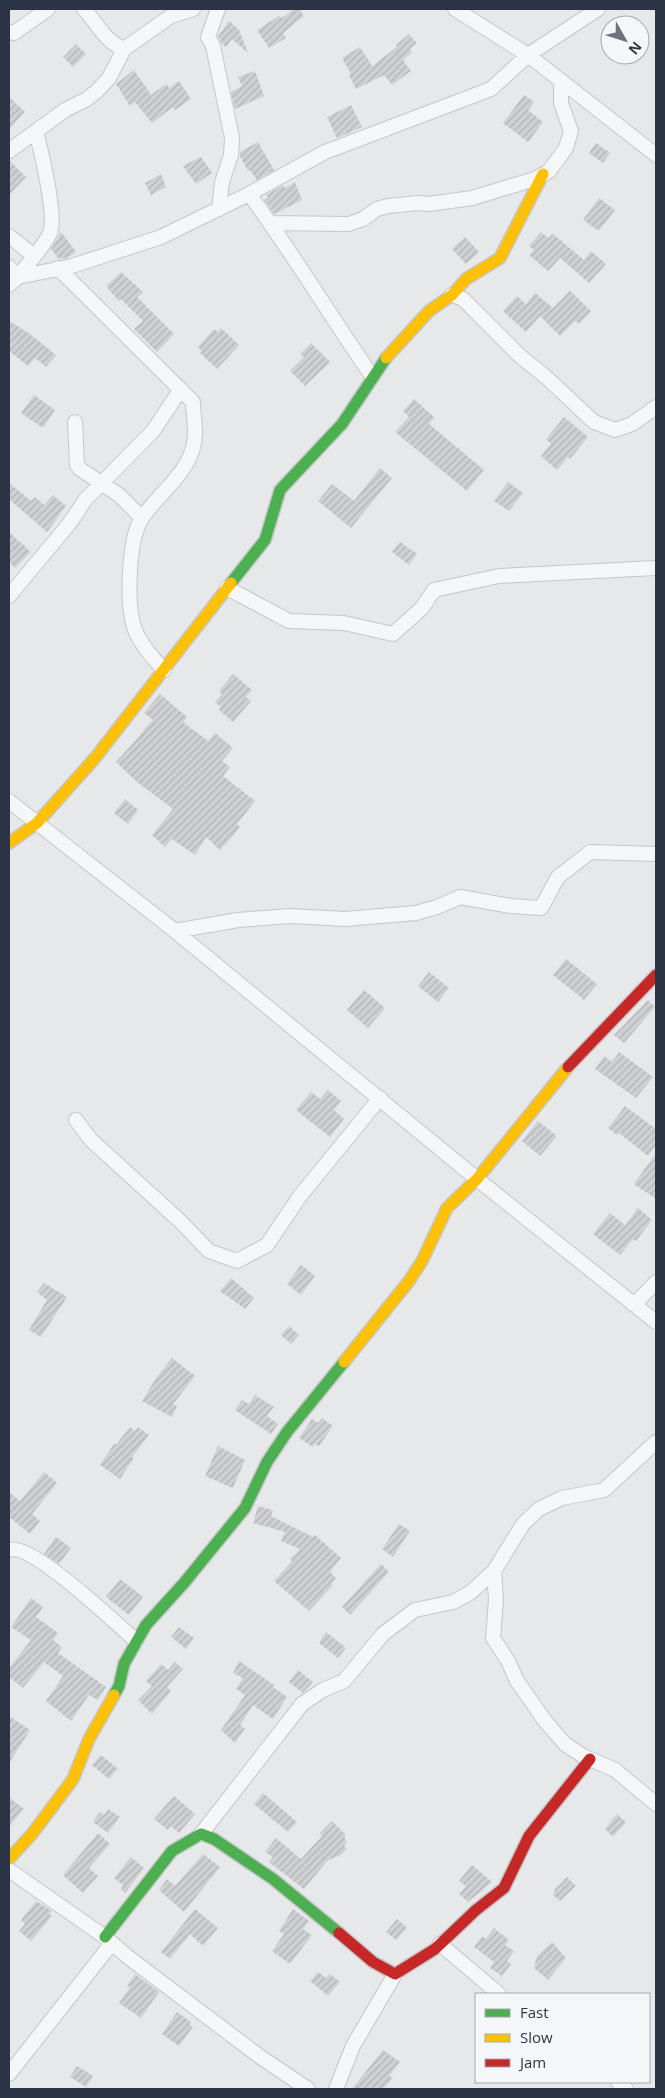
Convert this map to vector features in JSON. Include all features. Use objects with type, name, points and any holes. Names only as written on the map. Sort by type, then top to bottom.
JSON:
[{"type":"street","points":[[11,34],[48,9]]},
{"type":"street","points":[[84,9],[102,34],[111,42],[124,49]]},
{"type":"street","points":[[9,151],[65,110],[87,99],[97,91],[109,78],[124,49],[171,16],[193,9]]},
{"type":"street","points":[[218,9],[208,37],[213,46],[232,138],[231,156],[222,182],[219,209]]},
{"type":"street","points":[[446,9],[459,12],[528,55],[656,155]]},
{"type":"street","points":[[12,276],[72,266],[161,237],[249,194],[325,152],[491,89],[528,55],[598,9]]},
{"type":"street","points":[[270,223],[349,224],[363,219],[377,209],[472,198],[535,179],[549,171],[566,148],[570,131],[561,103],[561,80]]},
{"type":"street","points":[[12,276],[34,255],[50,235],[52,228],[48,187],[36,131]]},
{"type":"street","points":[[9,843],[37,823],[95,758],[164,670],[265,540],[280,490],[342,424],[372,376],[429,311],[452,295],[466,279],[500,258],[543,174]]},
{"type":"street","points":[[249,194],[372,376]]},
{"type":"street","points":[[9,236],[34,255]]},
{"type":"street","points":[[58,268],[193,402],[194,444],[179,473],[142,518],[134,534],[129,586],[132,619],[139,639],[164,670]]},
{"type":"street","points":[[452,295],[463,299],[520,356],[546,377],[580,411],[594,422],[615,430],[632,424],[656,407]]},
{"type":"street","points":[[9,596],[100,484],[153,431],[181,389]]},
{"type":"street","points":[[75,422],[78,465],[85,474],[119,495],[142,518]]},
{"type":"street","points":[[227,588],[288,621],[344,623],[393,634],[422,608],[434,590],[494,577],[656,568]]},
{"type":"street","points":[[9,801],[176,931],[477,1179],[656,1322]]},
{"type":"street","points":[[176,931],[238,920],[290,916],[345,919],[416,913],[437,907],[460,897],[510,906],[541,908],[558,877],[590,852],[656,854]]},
{"type":"street","points":[[9,1859],[32,1834],[74,1779],[89,1739],[119,1686],[124,1664],[146,1625],[184,1583],[245,1508],[267,1462],[286,1432],[409,1281],[422,1261],[442,1215],[477,1179],[562,1074],[656,975]]},
{"type":"street","points":[[76,1120],[91,1140],[189,1229],[209,1251],[237,1261],[267,1244],[300,1196],[380,1098]]},
{"type":"street","points":[[634,1305],[656,1282]]},
{"type":"street","points":[[9,2074],[109,1940],[172,1851],[201,1834],[302,1704],[323,1690],[344,1681],[374,1643],[392,1625],[418,1608],[453,1602],[465,1597],[494,1571],[523,1524],[538,1509],[562,1498],[604,1490],[656,1442]]},
{"type":"street","points":[[10,1547],[27,1553],[63,1578],[136,1641]]},
{"type":"street","points":[[494,1571],[496,1600],[492,1638],[508,1661],[517,1681],[560,1740],[590,1759],[623,1776],[656,1804]]},
{"type":"street","points":[[336,2089],[353,2046],[394,1974],[440,1944],[476,1910],[504,1888],[529,1836],[590,1759]]},
{"type":"street","points":[[201,1834],[214,1839],[273,1879],[373,1962],[394,1974]]},
{"type":"street","points":[[9,1870],[109,1940],[259,2056],[308,2089]]},
{"type":"street","points":[[440,1944],[498,1993]]},
{"type":"building","points":[[294,9],[299,9],[304,16],[283,33],[286,38],[269,48],[257,30],[279,16],[282,18]]},
{"type":"building","points":[[229,21],[239,30],[248,53],[232,39],[226,47],[222,44],[218,36]]},
{"type":"building","points":[[409,34],[417,43],[410,49],[412,52],[403,60],[411,71],[392,85],[384,75],[356,89],[349,75],[351,74],[342,58],[360,47],[372,66],[397,47],[396,45]]},
{"type":"building","points":[[76,44],[86,54],[73,67],[63,57]]},
{"type":"building","points":[[134,70],[151,95],[166,84],[169,88],[179,81],[191,99],[175,110],[173,107],[152,123],[135,102],[130,106],[116,84]]},
{"type":"building","points":[[255,71],[264,96],[235,109],[231,92],[242,86],[238,77]]},
{"type":"building","points":[[524,95],[534,102],[528,110],[543,122],[528,142],[503,123]]},
{"type":"building","points":[[9,97],[25,112],[9,129]]},
{"type":"building","points":[[351,105],[362,127],[337,138],[327,117]]},
{"type":"building","points":[[258,142],[274,170],[257,180],[250,170],[248,171],[240,156],[240,152]]},
{"type":"building","points":[[596,143],[610,153],[603,163],[589,153]]},
{"type":"building","points":[[201,157],[212,173],[196,184],[183,166]]},
{"type":"building","points":[[9,160],[26,177],[9,195]]},
{"type":"building","points":[[161,174],[166,187],[151,195],[145,183]]},
{"type":"building","points":[[295,182],[302,200],[274,214],[264,200],[268,198],[266,195],[283,185],[285,188]]},
{"type":"building","points":[[599,198],[615,210],[599,231],[583,220]]},
{"type":"building","points":[[61,232],[76,252],[67,258],[59,259],[51,249]]},
{"type":"building","points":[[541,232],[548,238],[553,234],[584,260],[591,251],[606,264],[589,283],[560,258],[548,271],[529,255],[534,250],[529,246]]},
{"type":"building","points":[[465,237],[479,252],[466,264],[452,249]]},
{"type":"building","points":[[121,272],[143,292],[137,297],[174,334],[157,352],[134,329],[143,321],[121,299],[119,301],[106,286]]},
{"type":"building","points":[[570,291],[591,311],[579,324],[575,321],[560,336],[540,316],[526,332],[503,311],[517,296],[526,304],[535,293],[553,308]]},
{"type":"building","points":[[9,321],[30,334],[56,355],[46,367],[35,358],[28,366],[9,351]]},
{"type":"building","points":[[221,328],[239,345],[217,369],[200,353],[202,351],[198,347],[214,329],[218,332]]},
{"type":"building","points":[[311,343],[330,362],[305,386],[290,371],[304,357],[300,354]]},
{"type":"building","points":[[34,395],[55,410],[43,428],[21,413]]},
{"type":"building","points":[[414,399],[435,418],[429,424],[484,470],[467,491],[395,432],[409,417],[403,411]]},
{"type":"building","points":[[564,417],[588,437],[570,459],[568,457],[557,470],[541,456],[551,444],[546,439]]},
{"type":"building","points":[[380,468],[392,478],[351,528],[318,501],[332,484],[354,501]]},
{"type":"building","points":[[508,482],[523,493],[509,511],[494,501]]},
{"type":"building","points":[[9,483],[31,501],[35,497],[44,505],[53,495],[66,506],[47,532],[9,499]]},
{"type":"building","points":[[9,532],[31,552],[15,568],[9,562]]},
{"type":"building","points":[[400,542],[417,554],[409,565],[392,552]]},
{"type":"building","points":[[233,674],[252,690],[246,697],[251,701],[233,722],[219,710],[221,707],[215,702],[222,694],[219,691]]},
{"type":"building","points":[[160,694],[187,717],[183,722],[208,741],[215,733],[233,748],[222,761],[230,767],[223,776],[255,801],[237,824],[240,827],[220,850],[206,837],[195,855],[172,839],[165,847],[152,835],[173,809],[137,782],[116,762],[153,720],[144,713]]},
{"type":"building","points":[[125,799],[138,810],[128,824],[114,813]]},
{"type":"building","points":[[566,959],[597,984],[584,1000],[553,975]]},
{"type":"building","points":[[429,972],[449,988],[438,1002],[418,986]]},
{"type":"building","points":[[364,990],[385,1008],[368,1028],[347,1010]]},
{"type":"building","points":[[648,1000],[655,1007],[624,1043],[614,1035]]},
{"type":"building","points":[[619,1052],[653,1077],[636,1098],[595,1069],[604,1056],[612,1062]]},
{"type":"building","points":[[328,1090],[341,1101],[334,1110],[344,1119],[330,1137],[296,1110],[311,1092],[320,1099]]},
{"type":"building","points":[[625,1106],[656,1129],[656,1145],[648,1156],[619,1133],[617,1135],[608,1128]]},
{"type":"building","points":[[538,1121],[557,1136],[540,1156],[522,1141]]},
{"type":"building","points":[[656,1153],[656,1199],[634,1184]]},
{"type":"building","points":[[638,1208],[652,1220],[636,1241],[633,1239],[620,1255],[593,1234],[610,1213],[625,1225]]},
{"type":"building","points":[[301,1265],[315,1276],[301,1295],[287,1284]]},
{"type":"building","points":[[231,1278],[254,1298],[245,1309],[220,1291]]},
{"type":"building","points":[[44,1283],[67,1297],[41,1337],[29,1330],[47,1300],[37,1292]]},
{"type":"building","points":[[289,1326],[299,1335],[291,1344],[281,1335]]},
{"type":"building","points":[[172,1358],[195,1376],[173,1404],[177,1406],[172,1417],[142,1401],[156,1378]]},
{"type":"building","points":[[255,1395],[274,1407],[267,1416],[278,1424],[271,1434],[235,1410],[242,1400],[249,1404]]},
{"type":"building","points":[[322,1418],[333,1426],[319,1446],[315,1444],[313,1447],[299,1438],[312,1419],[318,1423]]},
{"type":"building","points":[[130,1427],[135,1431],[138,1427],[149,1435],[132,1457],[134,1458],[120,1479],[100,1465],[114,1444],[116,1445]]},
{"type":"building","points":[[218,1446],[245,1460],[233,1488],[205,1476]]},
{"type":"building","points":[[44,1472],[57,1483],[32,1514],[40,1521],[30,1534],[9,1517],[9,1492],[20,1501]]},
{"type":"building","points":[[258,1506],[273,1510],[271,1516],[313,1537],[315,1535],[341,1558],[330,1572],[336,1578],[331,1584],[333,1585],[309,1611],[274,1581],[300,1549],[281,1541],[285,1532],[253,1523]]},
{"type":"building","points":[[399,1524],[410,1531],[393,1557],[382,1549]]},
{"type":"building","points":[[56,1537],[71,1548],[59,1564],[44,1554]]},
{"type":"building","points":[[381,1564],[389,1572],[350,1615],[342,1607]]},
{"type":"building","points":[[120,1579],[143,1597],[129,1615],[106,1597]]},
{"type":"building","points":[[31,1598],[43,1607],[36,1617],[58,1633],[53,1640],[62,1647],[58,1653],[106,1687],[98,1700],[89,1695],[71,1721],[46,1701],[63,1676],[44,1662],[23,1688],[9,1677],[9,1668],[31,1640],[11,1627]]},
{"type":"building","points":[[179,1627],[194,1638],[186,1649],[171,1637]]},
{"type":"building","points":[[326,1632],[346,1648],[338,1658],[319,1643]]},
{"type":"building","points":[[239,1661],[274,1685],[273,1687],[287,1697],[273,1719],[253,1705],[240,1725],[245,1729],[235,1743],[221,1730],[245,1695],[236,1689],[243,1678],[233,1673]]},
{"type":"building","points":[[175,1662],[183,1669],[167,1687],[171,1691],[152,1714],[138,1700],[152,1686],[146,1681],[161,1664],[168,1670]]},
{"type":"building","points":[[298,1670],[313,1682],[303,1693],[289,1682]]},
{"type":"building","points":[[9,1716],[30,1730],[9,1763]]},
{"type":"building","points":[[101,1755],[118,1769],[109,1779],[92,1765]]},
{"type":"building","points":[[263,1793],[297,1822],[288,1832],[254,1804]]},
{"type":"building","points":[[174,1796],[195,1814],[179,1833],[171,1826],[168,1830],[154,1819]]},
{"type":"building","points":[[9,1797],[24,1809],[9,1827]]},
{"type":"building","points":[[108,1809],[120,1817],[108,1833],[93,1822],[100,1812],[104,1815]]},
{"type":"building","points":[[617,1814],[626,1822],[613,1837],[605,1829]]},
{"type":"building","points":[[332,1821],[346,1835],[344,1838],[347,1841],[344,1846],[347,1848],[341,1855],[328,1860],[304,1889],[269,1862],[273,1857],[265,1852],[276,1838],[301,1859],[322,1836],[320,1833]]},
{"type":"building","points":[[98,1833],[110,1844],[89,1868],[98,1876],[83,1893],[63,1875]]},
{"type":"building","points":[[203,1854],[220,1867],[184,1912],[159,1890],[167,1879],[175,1886]]},
{"type":"building","points":[[131,1857],[144,1868],[125,1893],[121,1889],[123,1885],[114,1878]]},
{"type":"building","points":[[472,1865],[492,1882],[468,1902],[459,1894],[466,1886],[459,1881]]},
{"type":"building","points":[[567,1877],[576,1886],[560,1901],[553,1895],[555,1889]]},
{"type":"building","points":[[36,1901],[52,1911],[49,1914],[52,1916],[31,1941],[19,1931],[25,1924],[21,1920]]},
{"type":"building","points":[[195,1909],[218,1928],[203,1946],[190,1934],[170,1959],[161,1952]]},
{"type":"building","points":[[293,1909],[309,1921],[303,1929],[312,1935],[290,1964],[272,1951],[284,1934],[279,1931]]},
{"type":"building","points":[[397,1919],[407,1928],[396,1940],[386,1932]]},
{"type":"building","points":[[494,1928],[509,1940],[505,1945],[514,1951],[507,1961],[511,1964],[502,1976],[490,1968],[494,1962],[474,1947],[482,1936],[486,1939]]},
{"type":"building","points":[[552,1942],[566,1958],[548,1980],[534,1968],[537,1956]]},
{"type":"building","points":[[318,1972],[326,1978],[330,1974],[340,1982],[328,1996],[310,1981]]},
{"type":"building","points":[[135,1974],[159,1992],[141,2018],[119,2003],[130,1987],[127,1986]]},
{"type":"building","points":[[177,2012],[191,2022],[189,2024],[193,2027],[179,2046],[162,2034]]},
{"type":"building","points":[[383,2050],[400,2062],[389,2076],[393,2078],[383,2089],[352,2089]]},
{"type":"building","points":[[77,2066],[93,2076],[86,2087],[70,2077]]},
{"type":"traffic: fast","points":[[231,583],[265,540],[280,490],[342,424],[386,358]]},
{"type":"traffic: fast","points":[[114,1695],[119,1686],[124,1664],[146,1625],[184,1583],[245,1508],[267,1462],[287,1432],[344,1362]]},
{"type":"traffic: fast","points":[[105,1937],[172,1851],[201,1834],[214,1839],[273,1879],[339,1933]]},
{"type":"traffic: slow","points":[[386,358],[429,311],[452,295],[466,279],[500,258],[543,174]]},
{"type":"traffic: slow","points":[[9,843],[37,823],[95,758],[231,583]]},
{"type":"traffic: slow","points":[[344,1362],[409,1281],[422,1261],[447,1208],[477,1179],[568,1067]]},
{"type":"traffic: slow","points":[[9,1859],[32,1834],[73,1779],[89,1739],[114,1695]]},
{"type":"traffic: jam","points":[[568,1067],[656,975]]},
{"type":"traffic: jam","points":[[339,1933],[373,1962],[395,1974],[435,1949],[476,1910],[504,1888],[529,1836],[590,1759]]}]
